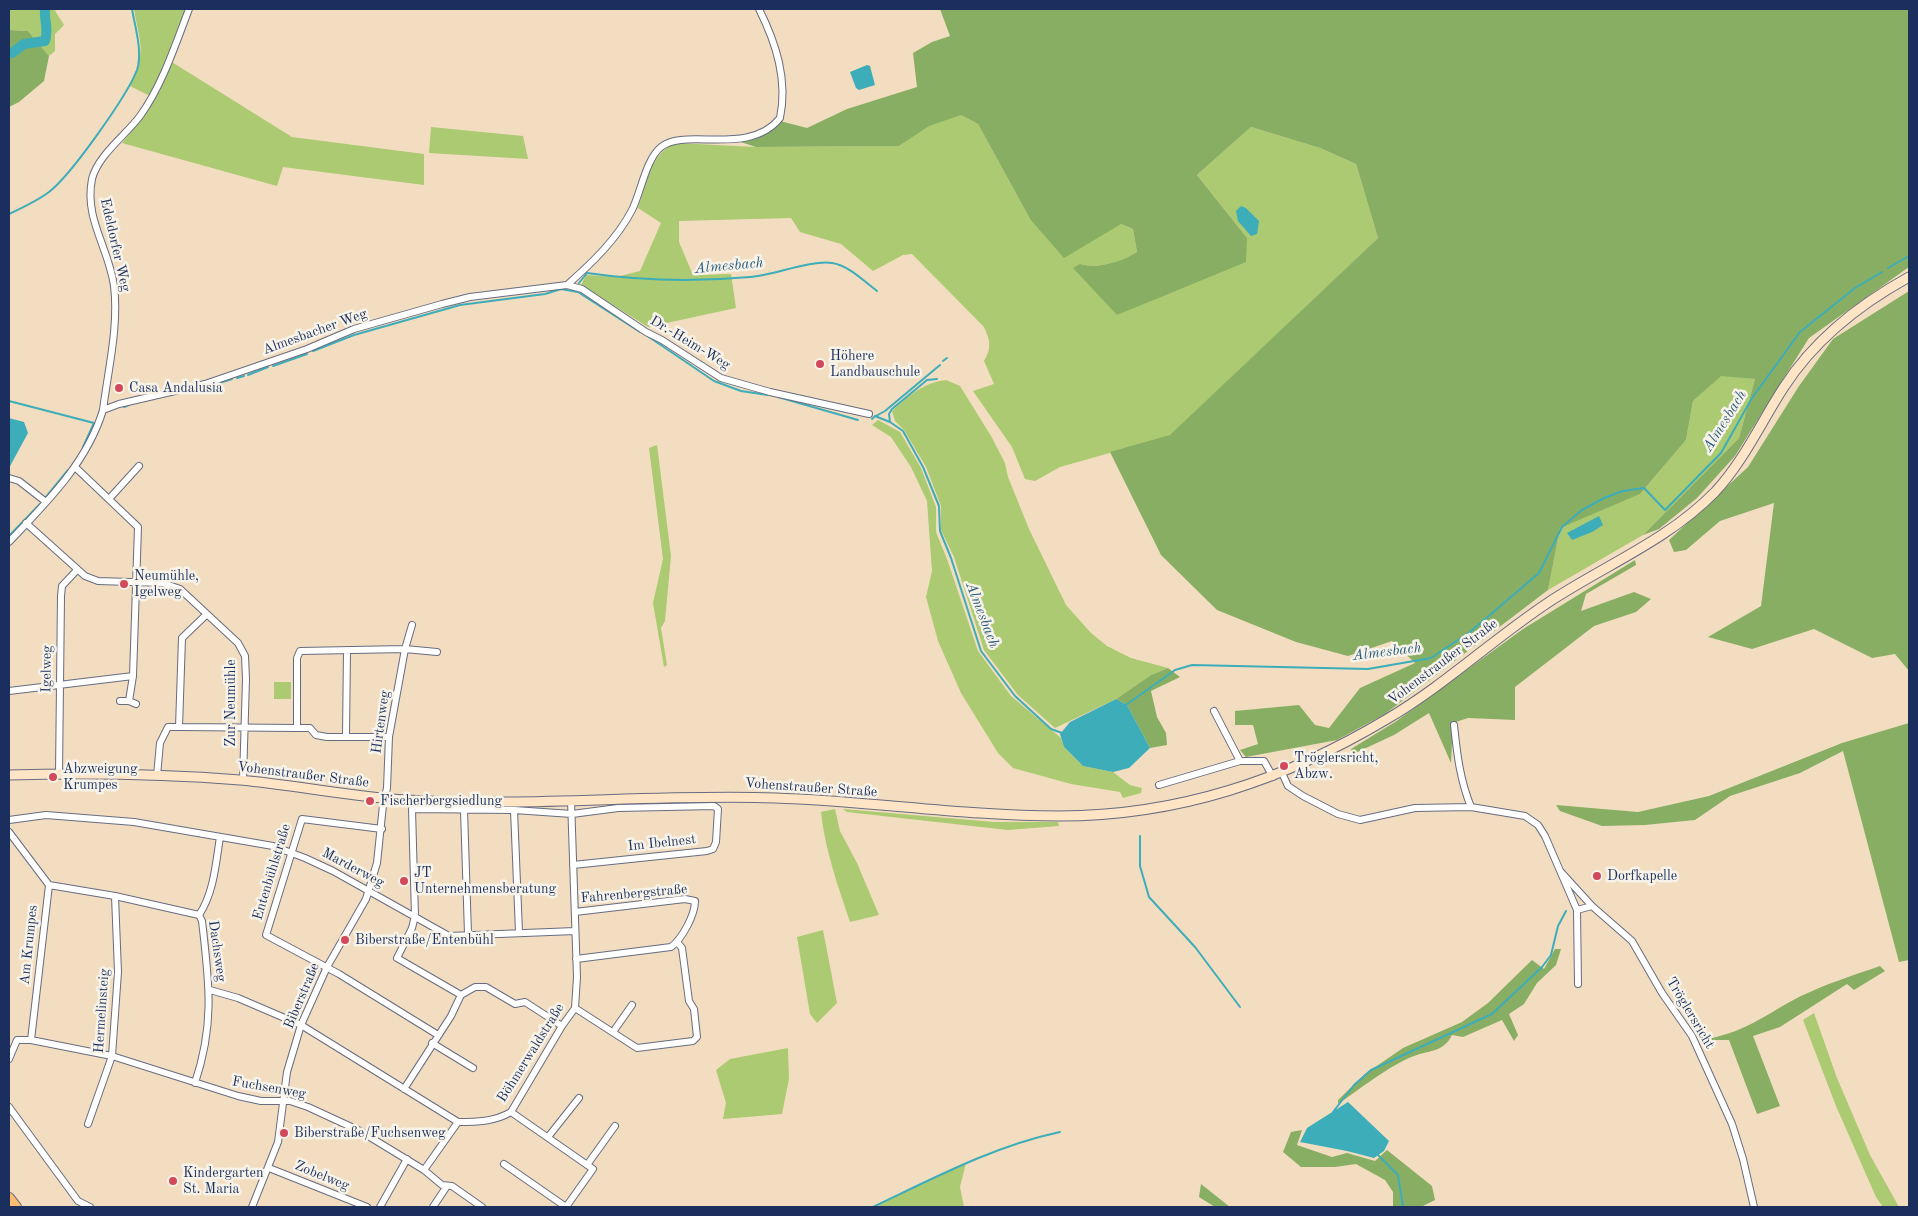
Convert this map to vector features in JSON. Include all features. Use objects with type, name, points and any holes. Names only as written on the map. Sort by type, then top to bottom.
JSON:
[{"type":"main road","name":"Vohenstraußer Straße","points":[[9,775],[157,776],[243,780],[384,798],[441,802],[742,797],[800,799],[927,810],[1062,816],[1110,813],[1185,802],[1277,775],[1340,746],[1415,702],[1508,630],[1555,598],[1632,556],[1697,509],[1728,477],[1784,386],[1812,351],[1853,313],[1909,277]]},
{"type":"main road","points":[[9,1198],[16,1207]]},
{"type":"street","name":"Edeldorfer Weg","points":[[9,542],[75,467],[93,436],[103,410],[116,309],[110,267],[95,227],[89,198],[93,177],[104,158],[141,115],[168,64],[189,9]]},
{"type":"street","points":[[567,285],[599,255],[624,223],[638,196],[651,160],[660,148],[673,142],[737,140],[766,130],[780,118],[782,99],[776,46],[759,9]]},
{"type":"street","name":"Almesbacher Weg","points":[[103,410],[119,404],[205,384],[307,349],[354,329],[442,304],[470,297],[567,285]]},
{"type":"street","name":"Dr.-Heim-Weg","points":[[567,285],[582,288],[646,332],[662,340],[721,378],[770,392],[869,414]]},
{"type":"street","points":[[109,499],[139,466]]},
{"type":"street","points":[[75,467],[138,527],[133,702],[120,701]]},
{"type":"street","points":[[9,478],[20,482],[46,502]]},
{"type":"street","name":"Zur Neumühle","points":[[26,523],[77,570],[98,581],[163,583],[180,589],[238,643],[245,656],[243,780]]},
{"type":"street","name":"Igelweg","points":[[59,774],[62,586],[77,570]]},
{"type":"street","points":[[179,727],[182,638],[207,614]]},
{"type":"street","name":"Hirtenweg","points":[[384,798],[387,788],[389,737],[405,649],[412,625]]},
{"type":"street","points":[[297,728],[298,654],[304,649],[405,649],[437,652]]},
{"type":"street","points":[[346,736],[347,650]]},
{"type":"street","points":[[9,691],[133,676]]},
{"type":"street","points":[[1159,785],[1240,761],[1214,711]]},
{"type":"street","points":[[1454,725],[1457,759],[1463,788],[1471,807]]},
{"type":"street","points":[[157,776],[160,743],[168,728],[310,728],[316,735],[327,737],[389,737]]},
{"type":"street","name":"Tröglersricht","points":[[1240,761],[1264,761],[1288,786],[1303,796],[1338,814],[1360,820],[1415,808],[1471,807],[1517,814],[1533,821],[1545,836],[1577,910],[1578,984]]},
{"type":"street","name":"Biberstraße","points":[[252,1207],[278,1142],[287,1072],[301,1025],[327,967],[369,890],[377,863],[384,798]]},
{"type":"street","name":"Böhmerwaldstraße","points":[[458,1122],[490,1120],[511,1112],[562,1026],[575,1008],[576,959],[571,800]]},
{"type":"street","name":"Im Ibelnest","points":[[572,814],[618,808],[714,806],[718,809],[716,842],[713,849],[573,865]]},
{"type":"street","points":[[461,995],[397,958],[412,928],[415,916],[412,809],[514,810],[572,814]]},
{"type":"street","points":[[464,810],[468,934]]},
{"type":"street","points":[[514,810],[519,932]]},
{"type":"street","name":"Marderweg","points":[[9,820],[46,815],[134,822],[258,843],[290,852],[369,890],[448,936],[575,931]]},
{"type":"street","name":"Entenbühlstraße","points":[[382,829],[302,819],[290,852],[266,935],[327,967],[438,1035]]},
{"type":"street","points":[[9,832],[49,885]]},
{"type":"street","points":[[199,915],[206,906],[220,837]]},
{"type":"street","name":"Tröglersricht","points":[[1561,872],[1592,906],[1632,941],[1662,992],[1692,1036],[1732,1124],[1743,1159],[1754,1207]]},
{"type":"street","name":"Dachsweg","points":[[49,885],[115,896],[199,915],[202,921],[210,990],[209,1020],[204,1054],[195,1082]]},
{"type":"street","name":"Am Krumpes","points":[[31,1040],[49,885]]},
{"type":"street","name":"Hermelinsteig","points":[[88,1124],[112,1056],[118,972],[115,896]]},
{"type":"street","name":"Fahrenbergstraße","points":[[575,912],[685,899],[695,901],[695,908],[677,942]]},
{"type":"street","points":[[1577,910],[1592,906]]},
{"type":"street","points":[[575,1008],[637,1048],[693,1041],[698,1037],[694,1009],[688,1001],[682,948],[677,942],[671,947],[576,959]]},
{"type":"street","points":[[404,1089],[451,1016],[461,995],[475,987],[486,988],[515,1004],[525,1002],[562,1026]]},
{"type":"street","points":[[210,990],[238,998],[301,1025],[458,1122],[424,1170]]},
{"type":"street","points":[[613,1032],[632,1006]]},
{"type":"street","points":[[9,1059],[16,1040],[31,1040]]},
{"type":"street","name":"Fuchsenweg","points":[[31,1040],[112,1056],[238,1096],[261,1101],[298,1103],[333,1117],[407,1159],[442,1185],[452,1186],[482,1207]]},
{"type":"street","points":[[432,1044],[473,1068]]},
{"type":"street","points":[[548,1138],[579,1098]]},
{"type":"street","points":[[9,1107],[78,1201],[90,1207]]},
{"type":"street","points":[[504,1164],[566,1207],[593,1169],[511,1112]]},
{"type":"street","points":[[588,1165],[615,1126]]},
{"type":"street","points":[[380,1207],[407,1159]]},
{"type":"street","name":"Zobelweg","points":[[269,1168],[366,1207]]},
{"type":"street","points":[[433,1207],[447,1186]]},
{"type":"green space","points":[[9,9],[54,9],[64,25],[55,34],[55,51],[49,56],[28,31],[9,30]]},
{"type":"green space","points":[[134,9],[185,9],[167,59],[292,137],[424,154],[424,185],[283,167],[277,186],[122,143],[144,116],[154,98],[130,86],[139,64],[141,48]]},
{"type":"green space","points":[[940,9],[1909,9],[1909,267],[1809,338],[1735,456],[1697,498],[1659,529],[1643,535],[1739,438],[1755,379],[1721,376],[1693,401],[1686,440],[1640,494],[1560,528],[1548,590],[1385,714],[1337,740],[1246,757],[1240,750],[1258,744],[1253,725],[1235,725],[1235,711],[1299,705],[1315,725],[1329,728],[1360,688],[1415,663],[1392,641],[1348,656],[1296,642],[1217,610],[1161,555],[1110,452],[1170,435],[1378,238],[1356,164],[1320,148],[1251,127],[1197,175],[1247,238],[1246,262],[1117,315],[1073,268],[1080,264],[1095,266],[1109,264],[1137,252],[1133,229],[1121,224],[1064,258],[1030,219],[978,124],[961,115],[929,126],[899,146],[756,147],[728,138],[757,133],[780,121],[807,128],[847,109],[917,87],[913,53],[932,42],[950,36]]},
{"type":"green space","points":[[9,30],[28,31],[49,56],[44,81],[19,102],[9,107]]},
{"type":"green space","points":[[961,115],[978,124],[1030,219],[1121,224],[1133,229],[1137,252],[1109,264],[1095,266],[1080,264],[1117,315],[1247,238],[1197,175],[1251,127],[1320,148],[1356,164],[1378,238],[1170,436],[1060,467],[1035,481],[1025,479],[1012,447],[973,391],[994,384],[984,361],[989,344],[984,327],[912,254],[903,255],[873,271],[841,244],[800,232],[791,218],[679,221],[679,242],[693,275],[731,274],[736,308],[648,327],[581,285],[586,275],[616,277],[640,271],[661,223],[638,208],[655,161],[668,147],[677,143],[756,147],[899,146],[929,125]]},
{"type":"green space","points":[[431,127],[523,136],[528,159],[429,153]]},
{"type":"green space","points":[[1909,291],[1909,671],[1895,654],[1872,658],[1814,629],[1752,649],[1708,637],[1761,606],[1774,503],[1720,521],[1686,550],[1674,552],[1669,540],[1748,467],[1799,386],[1833,339]]},
{"type":"green space","points":[[1721,375],[1755,379],[1739,438],[1643,535],[1548,590],[1560,527],[1640,494],[1686,440],[1693,401]]},
{"type":"green space","points":[[946,380],[960,386],[991,436],[1005,463],[1008,477],[1029,529],[1066,605],[1091,633],[1107,646],[1131,658],[1168,668],[1151,675],[1116,699],[1055,728],[1018,695],[984,650],[954,557],[941,530],[941,506],[926,467],[904,430],[895,421],[892,411],[910,395],[930,384]]},
{"type":"green space","points":[[878,420],[900,432],[921,468],[936,507],[936,532],[978,651],[1011,696],[1061,738],[1064,747],[1083,766],[1113,772],[1130,785],[1142,788],[1141,793],[1123,798],[1120,792],[1071,784],[1013,768],[998,753],[961,693],[938,641],[926,597],[932,571],[927,501],[911,467],[891,437],[872,425]]},
{"type":"green space","points":[[657,445],[671,556],[665,621],[661,628],[667,665],[664,667],[653,603],[663,559],[649,448]]},
{"type":"green space","points":[[1635,560],[1636,565],[1586,594],[1581,611],[1634,592],[1651,599],[1636,612],[1594,626],[1515,687],[1515,720],[1468,718],[1453,723],[1451,763],[1429,713],[1394,735],[1353,754],[1351,749],[1395,722],[1523,629]]},
{"type":"green space","points":[[1168,668],[1180,677],[1151,691],[1157,717],[1166,733],[1167,745],[1150,748],[1127,705],[1116,699],[1151,675]]},
{"type":"green space","points":[[274,682],[291,682],[291,699],[274,699]]},
{"type":"green space","points":[[1909,723],[1909,960],[1899,962],[1843,751],[1800,773],[1730,796],[1695,820],[1645,825],[1602,826],[1560,811],[1556,805],[1638,812],[1709,796],[1842,743]]},
{"type":"green space","points":[[835,809],[840,831],[857,863],[879,915],[850,922],[829,854],[821,812]]},
{"type":"green space","points":[[843,809],[994,822],[1058,822],[1059,826],[1008,830],[847,812]]},
{"type":"green space","points":[[823,930],[837,1003],[817,1023],[810,1014],[797,937]]},
{"type":"green space","points":[[1555,949],[1561,949],[1556,965],[1537,983],[1524,1004],[1509,1014],[1518,1035],[1514,1041],[1502,1020],[1463,1037],[1452,1035],[1449,1041],[1441,1048],[1414,1056],[1395,1065],[1338,1104],[1338,1100],[1365,1074],[1403,1048],[1462,1022],[1488,1003],[1532,960],[1544,969]]},
{"type":"green space","points":[[1880,966],[1885,971],[1854,990],[1847,984],[1780,1027],[1753,1036],[1780,1106],[1757,1114],[1729,1040],[1700,1040],[1742,1028],[1801,996]]},
{"type":"green space","points":[[1814,1013],[1837,1078],[1870,1155],[1899,1207],[1883,1207],[1876,1197],[1836,1106],[1803,1020]]},
{"type":"green space","points":[[788,1048],[789,1079],[782,1114],[723,1119],[726,1103],[716,1070],[730,1059]]},
{"type":"green space","points":[[1302,1130],[1297,1145],[1332,1157],[1347,1153],[1375,1161],[1387,1150],[1432,1186],[1435,1200],[1421,1207],[1393,1207],[1393,1192],[1385,1180],[1356,1164],[1335,1167],[1301,1167],[1283,1152],[1291,1132]]},
{"type":"green space","points":[[966,1163],[960,1187],[964,1207],[873,1207]]},
{"type":"green space","points":[[1201,1184],[1230,1207],[1215,1207],[1199,1197]]},
{"type":"water","points":[[867,65],[870,66],[875,85],[859,90],[856,88],[850,72]]},
{"type":"water","points":[[1241,206],[1246,208],[1259,221],[1257,234],[1251,236],[1238,221],[1236,211]]},
{"type":"water","points":[[9,418],[24,422],[28,433],[9,468]]},
{"type":"water","points":[[1599,516],[1603,525],[1592,532],[1572,540],[1567,533]]},
{"type":"water","points":[[1116,699],[1127,705],[1150,748],[1129,768],[1113,772],[1083,766],[1064,747],[1060,734],[1070,722]]},
{"type":"water","points":[[1348,1102],[1389,1141],[1384,1151],[1374,1158],[1300,1142],[1307,1128]]},
{"type":"waterway","points":[[9,53],[12,53],[24,44],[45,41],[47,33],[45,9]]},
{"type":"waterway","points":[[9,214],[40,198],[59,183],[84,153],[122,98],[139,63],[138,40],[132,9]]},
{"type":"waterway","name":"Almesbach","points":[[1888,268],[1909,256]]},
{"type":"waterway","name":"Almesbach","points":[[579,283],[587,273],[648,279],[709,280],[760,276],[813,264],[832,263],[838,264],[856,274],[877,291]]},
{"type":"waterway","name":"Almesbach","points":[[1126,705],[1175,670],[1192,665],[1368,669],[1431,658],[1470,632],[1539,573],[1562,527],[1582,510],[1604,498],[1623,491],[1644,488],[1665,510],[1721,453],[1752,398],[1800,332],[1855,288],[1882,272]]},
{"type":"waterway","name":"Almesbach","points":[[313,351],[354,335],[460,305],[545,294],[561,289],[578,292],[640,332]]},
{"type":"waterway","points":[[646,335],[714,381],[741,391],[768,395]]},
{"type":"waterway","name":"Almesbach","points":[[273,366],[307,354]]},
{"type":"waterway","name":"Almesbach","points":[[943,361],[947,358]]},
{"type":"waterway","name":"Almesbach","points":[[876,416],[885,411],[940,365]]},
{"type":"waterway","name":"Almesbach","points":[[248,375],[268,367]]},
{"type":"waterway","name":"Almesbach","points":[[237,378],[244,376]]},
{"type":"waterway","name":"Almesbach","points":[[213,385],[232,379]]},
{"type":"waterway","name":"Almesbach","points":[[890,422],[889,414],[892,409],[927,380],[937,379]]},
{"type":"waterway","points":[[778,397],[858,420]]},
{"type":"waterway","name":"Almesbach","points":[[9,401],[94,423],[83,447]]},
{"type":"waterway","name":"Almesbach","points":[[124,407],[129,405]]},
{"type":"waterway","name":"Almesbach","points":[[872,419],[875,416],[890,422],[903,431],[923,467],[939,506],[940,531],[951,558],[981,651],[1015,696],[1051,729],[1062,733]]},
{"type":"waterway","points":[[46,497],[68,470]]},
{"type":"waterway","points":[[9,536],[40,504]]},
{"type":"waterway","points":[[1140,836],[1140,866],[1149,897],[1195,947],[1240,1007]]},
{"type":"waterway","points":[[1333,1112],[1354,1085],[1371,1070],[1492,1014],[1542,967],[1551,955],[1558,926],[1566,911]]},
{"type":"waterway","points":[[873,1207],[988,1154],[1060,1132]]},
{"type":"waterway","points":[[1378,1155],[1398,1175],[1403,1207]]},
{"type":"place","name":"Höhere Landbauschule","points":[[820,364]]},
{"type":"place","name":"Casa Andalusia","points":[[119,388]]},
{"type":"place","name":"Neumühle, Igelweg","points":[[124,584]]},
{"type":"place","name":"Tröglersricht, Abzw.","points":[[1284,766]]},
{"type":"place","name":"Abzweigung Krumpes","points":[[53,777]]},
{"type":"place","name":"Fischerbergsiedlung","points":[[370,801]]},
{"type":"place","name":"Dorfkapelle","points":[[1597,876]]},
{"type":"place","name":"JT Unternehmensberatung","points":[[404,881]]},
{"type":"place","name":"Biberstraße/Entenbühl","points":[[345,940]]},
{"type":"place","name":"Biberstraße/Fuchsenweg","points":[[284,1133]]},
{"type":"place","name":"Kindergarten St. Maria","points":[[173,1181]]}]
